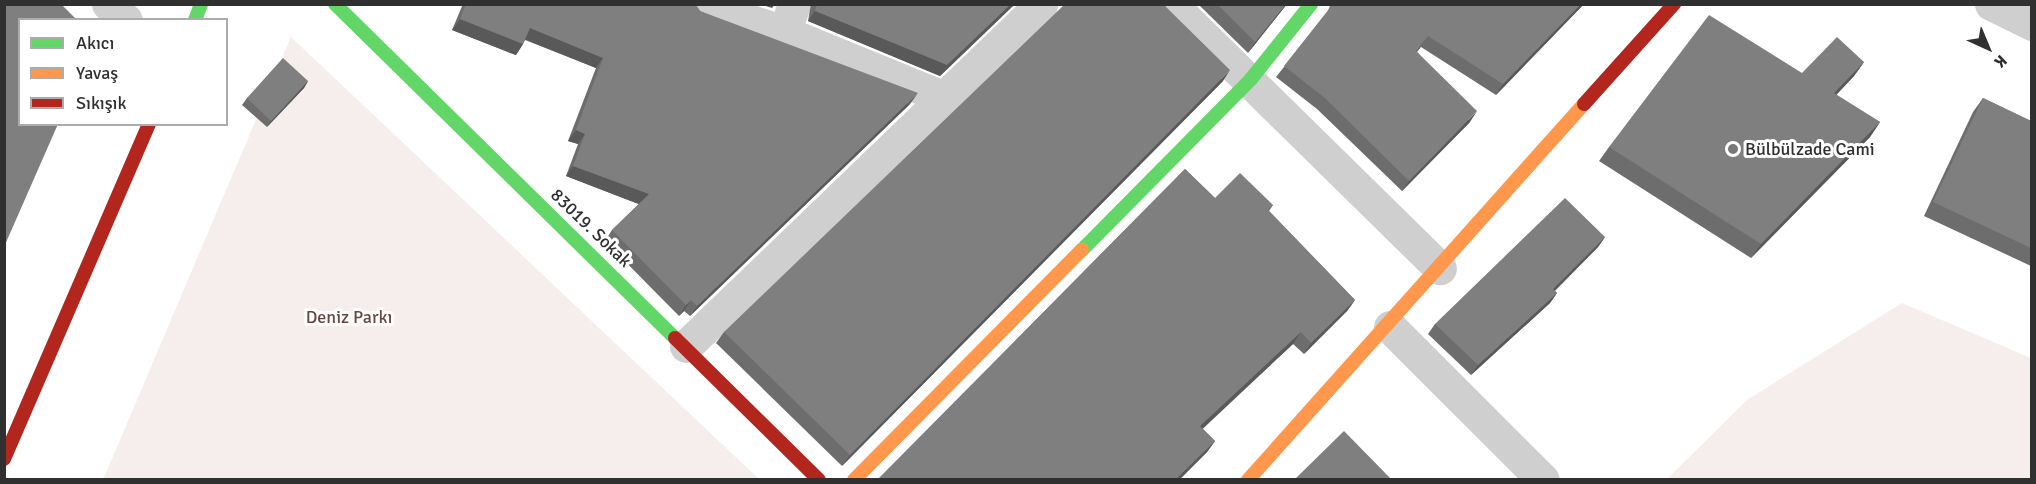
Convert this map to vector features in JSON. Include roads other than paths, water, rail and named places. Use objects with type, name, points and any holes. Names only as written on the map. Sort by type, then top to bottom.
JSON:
[{"type":"street","points":[[108,4],[124,18]]},
{"type":"street","name":"83019. Sokak","points":[[335,4],[687,346],[819,480]]},
{"type":"street","points":[[699,4],[789,18],[947,99]]},
{"type":"street","points":[[687,346],[947,99],[1041,4]]},
{"type":"street","points":[[1171,4],[1251,79],[1440,267]]},
{"type":"street","points":[[854,480],[1251,79],[1311,4]]},
{"type":"street","points":[[1248,480],[1390,327],[1440,267],[1674,4]]},
{"type":"street","points":[[1991,4],[2031,24]]},
{"type":"street","points":[[4,459],[149,126]]},
{"type":"street","points":[[1390,327],[1543,480]]},
{"type":"place","name":"Bülbülzade Cami","points":[[1733,149]]},
{"type":"park label","name":"Deniz Parkı","points":[[349,317]]}]
